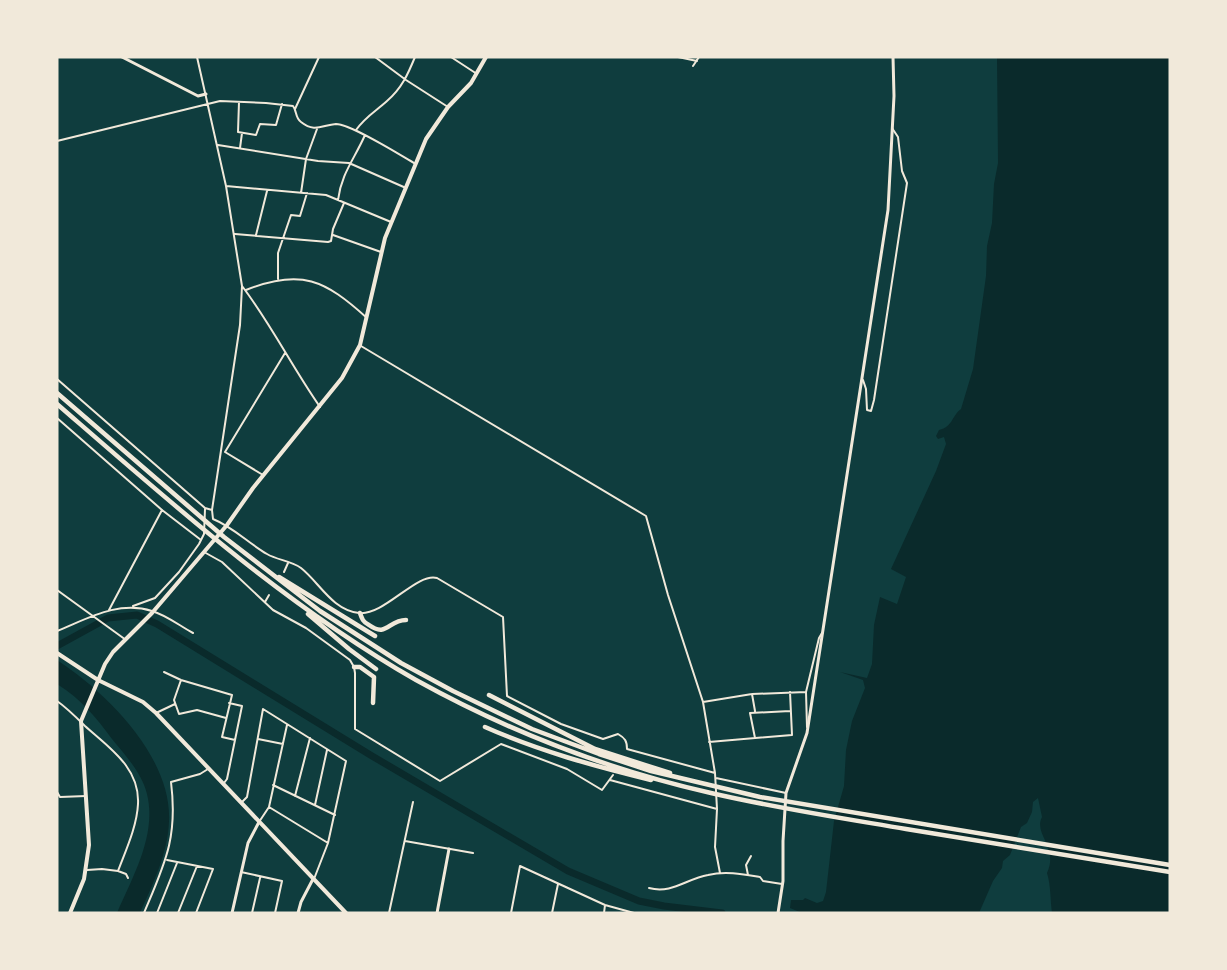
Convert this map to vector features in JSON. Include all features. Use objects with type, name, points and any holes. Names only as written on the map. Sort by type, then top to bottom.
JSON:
[{"type":"highway","points":[[57,393],[200,517],[297,594],[351,632],[401,663],[532,729],[633,765],[711,787],[800,805],[1170,865]]},
{"type":"highway","points":[[57,404],[349,650],[376,669]]},
{"type":"highway","points":[[240,550],[321,604],[375,636]]},
{"type":"highway","points":[[231,551],[321,619],[390,664],[438,691],[562,748],[689,788]]},
{"type":"highway","points":[[360,613],[363,621],[377,631],[382,631],[399,620],[406,620]]},
{"type":"highway","points":[[354,667],[360,666],[374,677],[373,703]]},
{"type":"highway","points":[[489,695],[595,749],[694,783]]},
{"type":"highway","points":[[485,727],[537,748],[598,767],[663,783],[799,811],[1170,872]]},
{"type":"main road","points":[[70,913],[81,890],[89,845],[81,721],[109,657],[153,612],[227,525],[342,378],[360,345],[381,252],[416,164],[433,127],[477,74],[486,57]]},
{"type":"main road","points":[[57,653],[98,680],[143,702],[156,713],[346,913]]},
{"type":"street","points":[[122,57],[198,96],[206,94]]},
{"type":"street","points":[[197,57],[226,186],[242,286],[240,325],[224,451],[212,510],[213,519],[227,525],[267,554],[301,568],[328,596],[348,610],[360,613],[376,609],[426,578],[437,578],[503,617],[507,696],[561,724],[603,739],[618,734],[627,742],[625,753]]},
{"type":"street","points":[[319,57],[296,109],[297,118],[302,123],[317,129],[338,124],[356,130],[416,164]]},
{"type":"street","points":[[375,57],[448,107]]},
{"type":"street","points":[[356,130],[369,114],[387,102],[406,80],[415,57]]},
{"type":"street","points":[[451,57],[477,74]]},
{"type":"street","points":[[678,57],[697,61]]},
{"type":"street","points":[[693,66],[699,57]]},
{"type":"street","points":[[778,913],[782,884],[786,793],[807,733],[888,210],[894,96],[893,58]]},
{"type":"street","points":[[198,96],[199,107]]},
{"type":"street","points":[[57,141],[220,101],[282,104],[296,109]]},
{"type":"street","points":[[239,102],[238,132],[255,135],[260,124],[276,125],[282,104]]},
{"type":"street","points":[[862,378],[866,389],[867,410],[871,411],[907,183],[902,171],[898,137],[892,128]]},
{"type":"street","points":[[301,193],[306,159],[317,129]]},
{"type":"street","points":[[240,148],[242,133]]},
{"type":"street","points":[[338,200],[340,184],[365,135]]},
{"type":"street","points":[[217,144],[306,159],[349,163],[406,188]]},
{"type":"street","points":[[226,186],[326,195],[391,222]]},
{"type":"street","points":[[256,235],[267,190]]},
{"type":"street","points":[[278,279],[278,253],[291,215],[300,216],[307,193]]},
{"type":"street","points":[[235,234],[328,242],[331,241],[333,229],[344,203]]},
{"type":"street","points":[[333,235],[381,252]]},
{"type":"street","points":[[245,290],[278,279],[310,280],[335,291],[367,318]]},
{"type":"street","points":[[242,286],[262,312],[320,407]]},
{"type":"street","points":[[360,345],[646,516],[668,595],[703,702],[715,773],[717,809],[715,848],[720,873]]},
{"type":"street","points":[[224,451],[285,353]]},
{"type":"street","points":[[57,379],[205,508],[212,510]]},
{"type":"street","points":[[57,418],[162,510],[201,540]]},
{"type":"street","points":[[224,451],[264,475]]},
{"type":"street","points":[[57,632],[109,610],[130,607],[151,600],[167,586],[201,540],[204,534],[205,508]]},
{"type":"street","points":[[109,610],[162,510]]},
{"type":"street","points":[[204,552],[222,562],[273,610],[306,628],[346,657],[354,667],[355,729],[440,781],[501,744],[567,769],[602,790],[613,775]]},
{"type":"street","points":[[284,572],[288,563]]},
{"type":"street","points":[[57,590],[126,640]]},
{"type":"street","points":[[265,602],[269,595]]},
{"type":"street","points":[[130,607],[153,612],[193,633]]},
{"type":"street","points":[[807,733],[806,692],[819,638],[823,633]]},
{"type":"street","points":[[687,656],[692,654]]},
{"type":"street","points":[[164,672],[181,680],[232,695],[222,737],[234,740]]},
{"type":"street","points":[[181,680],[174,700],[179,714],[197,710],[226,718]]},
{"type":"street","points":[[709,742],[792,735],[790,692]]},
{"type":"street","points":[[703,702],[752,694],[806,692]]},
{"type":"street","points":[[752,694],[754,711]]},
{"type":"street","points":[[57,700],[124,762],[133,778],[138,804],[134,825],[118,871]]},
{"type":"street","points":[[222,785],[227,779],[242,706],[229,703]]},
{"type":"street","points":[[156,713],[175,704]]},
{"type":"street","points":[[241,804],[247,797],[263,709],[346,761],[328,843],[298,913]]},
{"type":"street","points":[[755,738],[750,713],[754,711],[791,711]]},
{"type":"street","points":[[232,913],[248,843],[269,807],[288,724]]},
{"type":"street","points":[[295,796],[310,738]]},
{"type":"street","points":[[258,739],[283,744]]},
{"type":"street","points":[[315,805],[328,749]]},
{"type":"street","points":[[627,749],[715,773]]},
{"type":"street","points":[[144,913],[167,860],[172,835],[174,802],[171,782],[200,774],[208,769]]},
{"type":"street","points":[[715,778],[786,793]]},
{"type":"street","points":[[610,780],[717,809]]},
{"type":"street","points":[[273,784],[335,815]]},
{"type":"street","points":[[57,792],[60,797],[86,796]]},
{"type":"street","points":[[389,913],[413,802]]},
{"type":"street","points":[[269,807],[328,843]]},
{"type":"street","points":[[405,841],[473,853]]},
{"type":"street","points":[[437,913],[449,849]]},
{"type":"street","points":[[748,875],[746,865],[751,856]]},
{"type":"street","points":[[167,860],[213,869],[196,913]]},
{"type":"street","points":[[157,913],[178,862]]},
{"type":"street","points":[[178,913],[197,866]]},
{"type":"street","points":[[511,913],[520,866],[605,905],[634,913]]},
{"type":"street","points":[[86,870],[118,871],[126,874],[128,879]]},
{"type":"street","points":[[241,872],[282,881],[275,913]]},
{"type":"street","points":[[649,888],[666,890],[706,875],[720,873],[760,877],[763,881],[782,884]]},
{"type":"street","points":[[252,913],[260,876]]},
{"type":"street","points":[[552,913],[558,884]]},
{"type":"street","points":[[604,913],[605,905]]},
{"type":"water","points":[[997,57],[1170,57],[1170,913],[1052,913],[1047,873],[1050,856],[1041,829],[1042,817],[1038,798],[1033,802],[1027,823],[1021,827],[1010,855],[1003,861],[1002,868],[993,881],[979,913],[802,913],[790,908],[791,900],[805,898],[817,903],[823,901],[826,892],[834,821],[844,786],[846,750],[852,721],[865,688],[863,680],[840,672],[867,678],[872,664],[874,625],[880,597],[897,604],[906,577],[891,569],[946,444],[944,437],[938,439],[936,436],[939,430],[950,424],[961,409],[973,369],[998,163]]},
{"type":"water","points":[[57,660],[76,673],[115,708],[148,750],[160,773],[167,797],[168,833],[159,868],[140,913],[117,913],[142,855],[146,840],[149,809],[145,786],[132,765],[94,716],[81,702],[57,684]]},
{"type":"waterway","points":[[57,646],[108,618],[137,615],[157,624],[372,756],[568,871],[639,901],[722,913]]}]
